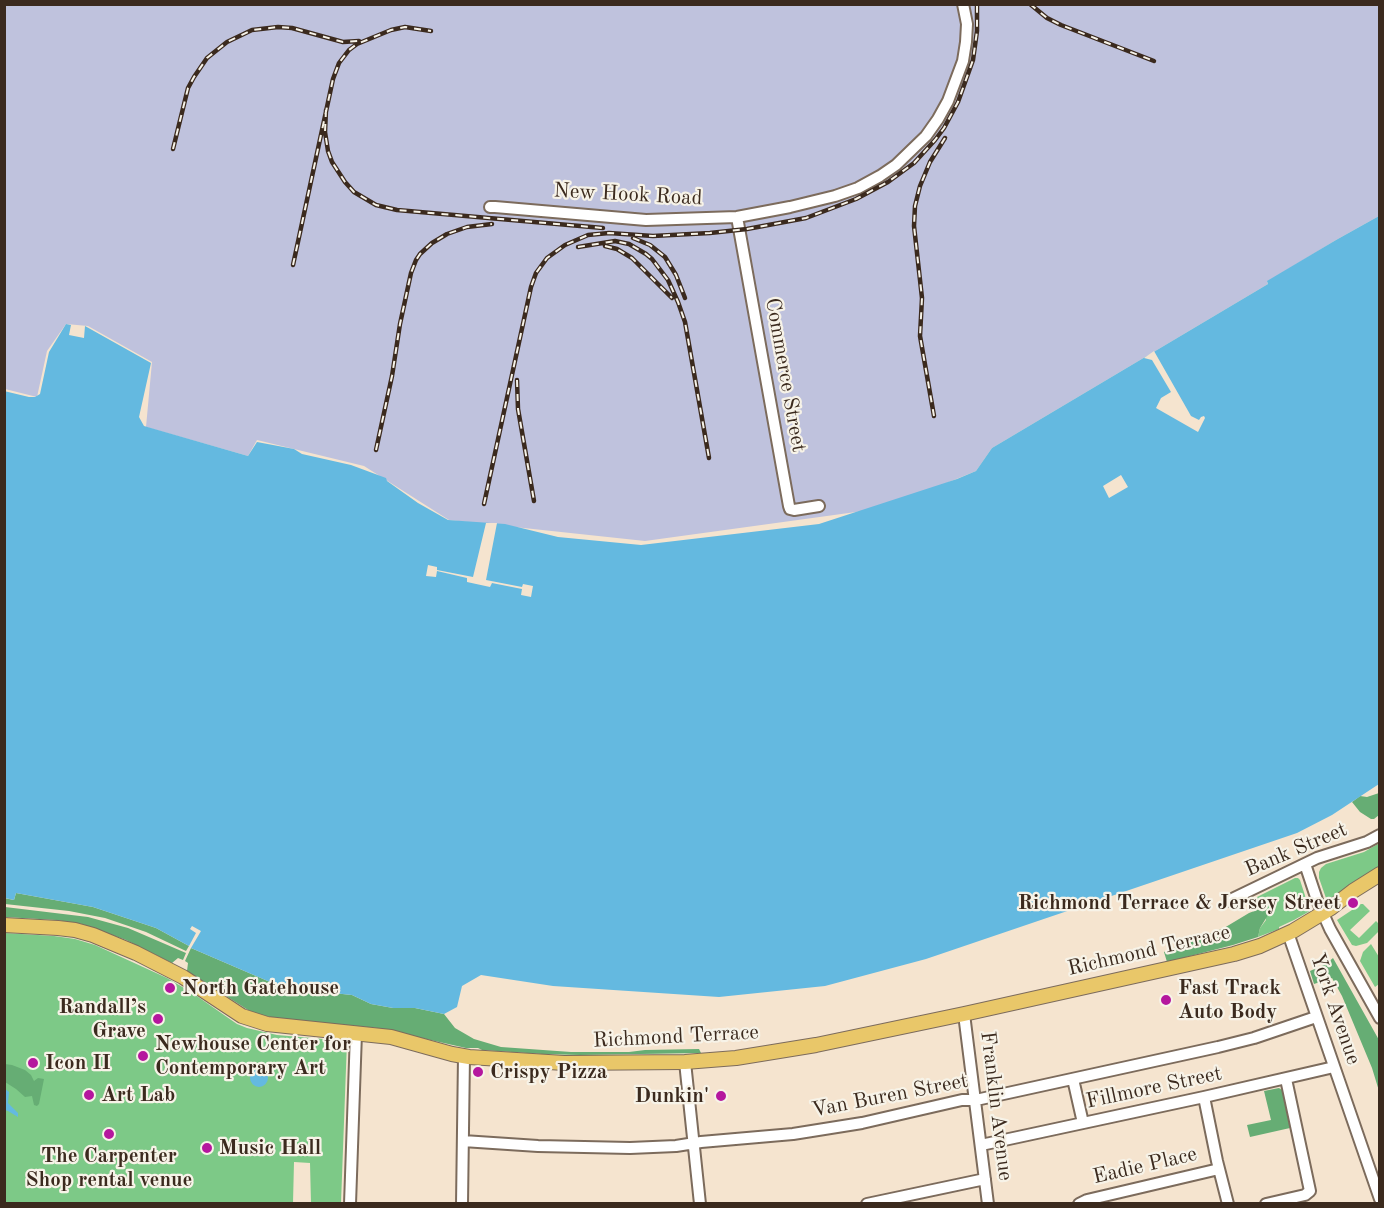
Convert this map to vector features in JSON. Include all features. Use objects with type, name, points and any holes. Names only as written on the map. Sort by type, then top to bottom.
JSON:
[{"type":"main road","name":"Richmond Terrace","points":[[4,925],[84,932],[157,963],[189,980],[238,1014],[272,1025],[397,1038],[464,1056],[558,1063],[685,1062],[775,1053],[1224,957],[1260,946],[1288,933],[1323,914],[1380,874]]},
{"type":"street","name":"New Hook Road","points":[[490,207],[646,220],[682,220],[737,217],[790,207],[858,188],[896,165],[926,136],[938,119],[948,101],[963,61],[967,24],[963,4]]},
{"type":"street","name":"Commerce Street","points":[[737,217],[789,507],[794,510],[819,506]]},
{"type":"street","name":"Bank Street","points":[[1228,901],[1328,854],[1380,835]]},
{"type":"street","points":[[1305,864],[1323,914],[1380,1018]]},
{"type":"street","name":"York Avenue","points":[[1288,933],[1380,1199]]},
{"type":"street","name":"Franklin Avenue","points":[[964,1014],[988,1203]]},
{"type":"street","name":"Van Buren Street","points":[[463,1141],[538,1146],[665,1147],[804,1132],[862,1123],[963,1100],[975,1100],[1218,1047],[1254,1038],[1316,1017]]},
{"type":"street","points":[[350,1203],[356,1033]]},
{"type":"street","points":[[462,1203],[464,1056]]},
{"type":"street","points":[[685,1062],[700,1203]]},
{"type":"street","name":"Fillmore Street","points":[[981,1145],[1334,1067]]},
{"type":"street","points":[[1073,1079],[1083,1124]]},
{"type":"street","points":[[1266,1203],[1308,1196],[1286,1079]]},
{"type":"street","points":[[1204,1097],[1228,1203]]},
{"type":"street","name":"Eadie Place","points":[[1079,1203],[1219,1169]]},
{"type":"street","points":[[867,1203],[985,1179]]},
{"type":"shaded area","points":[[5,5],[1379,5],[1379,216],[992,448],[976,471],[885,508],[645,541],[449,520],[364,466],[257,440],[248,456],[146,427],[152,362],[88,326],[66,324],[47,351],[37,397],[5,389]]},
{"type":"green space","points":[[1379,793],[1379,815],[1374,819],[1360,812],[1352,802],[1360,796],[1367,797]]},
{"type":"green space","points":[[1379,841],[1379,866],[1327,901],[1319,878],[1321,868],[1326,864],[1364,852],[1378,844]]},
{"type":"green space","points":[[1295,878],[1300,880],[1310,911],[1279,929],[1258,937],[1260,928],[1266,920],[1262,908],[1257,909],[1253,899]]},
{"type":"green space","points":[[16,893],[93,907],[156,928],[189,946],[186,951],[146,932],[105,918],[69,911],[5,904],[4,898],[14,900]]},
{"type":"green space","points":[[1361,904],[1370,911],[1350,930],[1359,938],[1376,921],[1379,924],[1379,931],[1367,943],[1356,946],[1352,945],[1337,920]]},
{"type":"green space","points":[[5,907],[88,917],[128,928],[186,953],[183,960],[178,958],[172,963],[126,940],[82,924],[5,917]]},
{"type":"green space","points":[[1262,908],[1268,911],[1268,915],[1260,928],[1258,937],[1167,962],[1164,952],[1224,928]]},
{"type":"green space","points":[[5,933],[54,936],[95,945],[167,978],[237,1024],[247,1028],[277,1035],[347,1041],[341,1203],[311,1203],[310,1163],[294,1162],[293,1203],[5,1204]]},
{"type":"green space","points":[[1371,944],[1379,957],[1379,984],[1375,987],[1360,961],[1363,952]]},
{"type":"green space","points":[[191,948],[284,988],[352,995],[371,1004],[393,1008],[415,1008],[444,1014],[455,1028],[474,1039],[501,1047],[571,1052],[699,1049],[701,1053],[580,1055],[482,1050],[377,1028],[275,1018],[248,1010],[187,971],[188,963],[185,961]]},
{"type":"green space","points":[[1333,958],[1379,1040],[1379,1091],[1372,1068],[1342,996],[1332,978],[1314,984],[1310,971]]},
{"type":"green space","points":[[5,1064],[25,1070],[34,1081],[38,1078],[44,1079],[37,1106],[34,1105],[32,1096],[25,1097],[5,1082]]},
{"type":"green space","points":[[1279,1088],[1282,1090],[1290,1128],[1250,1137],[1247,1125],[1271,1120],[1264,1091]]},
{"type":"water","points":[[1379,216],[1379,784],[1332,815],[1297,833],[926,959],[825,986],[719,997],[553,986],[481,975],[462,986],[457,1007],[444,1014],[415,1008],[393,1008],[371,1004],[352,995],[284,988],[191,948],[201,931],[192,926],[190,929],[196,933],[189,946],[156,928],[93,907],[16,893],[14,900],[5,898],[4,391],[29,397],[40,394],[49,352],[66,324],[71,325],[69,335],[84,338],[85,326],[151,363],[139,417],[144,426],[248,456],[257,442],[294,449],[302,454],[351,465],[386,478],[418,503],[448,520],[505,524],[558,537],[641,545],[819,524],[976,471],[992,448],[1268,284],[1267,281]]},
{"type":"water","points":[[259,1069],[265,1072],[268,1078],[265,1084],[259,1087],[253,1084],[250,1078],[253,1072]]},
{"type":"water","points":[[4,1088],[9,1092],[8,1103],[18,1113],[18,1117],[5,1110]]},
{"type":"pier","points":[[1154,351],[1191,416],[1199,420],[1204,416],[1198,432],[1156,408],[1161,398],[1171,392],[1152,360],[1144,358]]},
{"type":"pier","points":[[1121,475],[1128,487],[1109,498],[1103,486]]},
{"type":"pier","points":[[486,523],[497,523],[486,580],[522,587],[523,584],[533,586],[531,597],[521,595],[522,589],[492,583],[490,587],[467,582],[467,578],[437,571],[436,577],[426,576],[428,565],[437,567],[437,570],[473,577]]},
{"type":"railway","points":[[484,504],[531,287],[536,273],[547,258],[565,245],[588,235],[609,233],[653,236],[710,233],[806,218],[856,199],[888,182],[914,163],[935,140],[958,102],[973,60],[977,31],[977,4]]},
{"type":"railway","points":[[1030,4],[1047,18],[1061,25],[1154,61]]},
{"type":"railway","points":[[173,149],[188,88],[207,58],[227,42],[252,30],[278,27],[292,28],[343,42],[359,41]]},
{"type":"railway","points":[[293,265],[333,79],[339,63],[357,44],[391,30],[405,27],[431,31]]},
{"type":"railway","points":[[326,110],[325,132],[332,162],[354,192],[376,205],[397,210],[603,228]]},
{"type":"railway","points":[[934,416],[920,336],[922,298],[914,226],[915,206],[920,186],[930,162],[945,138]]},
{"type":"railway","points":[[376,450],[392,376],[400,324],[416,260],[432,243],[447,234],[467,227],[492,224]]},
{"type":"railway","points":[[633,238],[650,245],[665,257],[676,275],[685,298]]},
{"type":"railway","points":[[578,247],[615,241],[629,244],[652,259],[668,280],[685,322],[709,458]]},
{"type":"railway","points":[[605,246],[617,249],[632,258],[672,298]]},
{"type":"railway","points":[[517,380],[518,409],[534,501]]},
{"type":"place","name":"Richmond Terrace & Jersey Street","points":[[1353,903]]},
{"type":"place","name":"North Gatehouse","points":[[170,988]]},
{"type":"place","name":"Fast Track Auto Body","points":[[1166,1000]]},
{"type":"place","name":"Randall’s Grave","points":[[158,1019]]},
{"type":"place","name":"Newhouse Center for Contemporary Art","points":[[143,1056]]},
{"type":"place","name":"Icon II","points":[[33,1063]]},
{"type":"place","name":"Crispy Pizza","points":[[478,1072]]},
{"type":"place","name":"Art Lab","points":[[89,1095]]},
{"type":"place","name":"Dunkin'","points":[[721,1096]]},
{"type":"place","name":"The Carpenter Shop rental venue","points":[[109,1134]]},
{"type":"place","name":"Music Hall","points":[[207,1148]]}]
